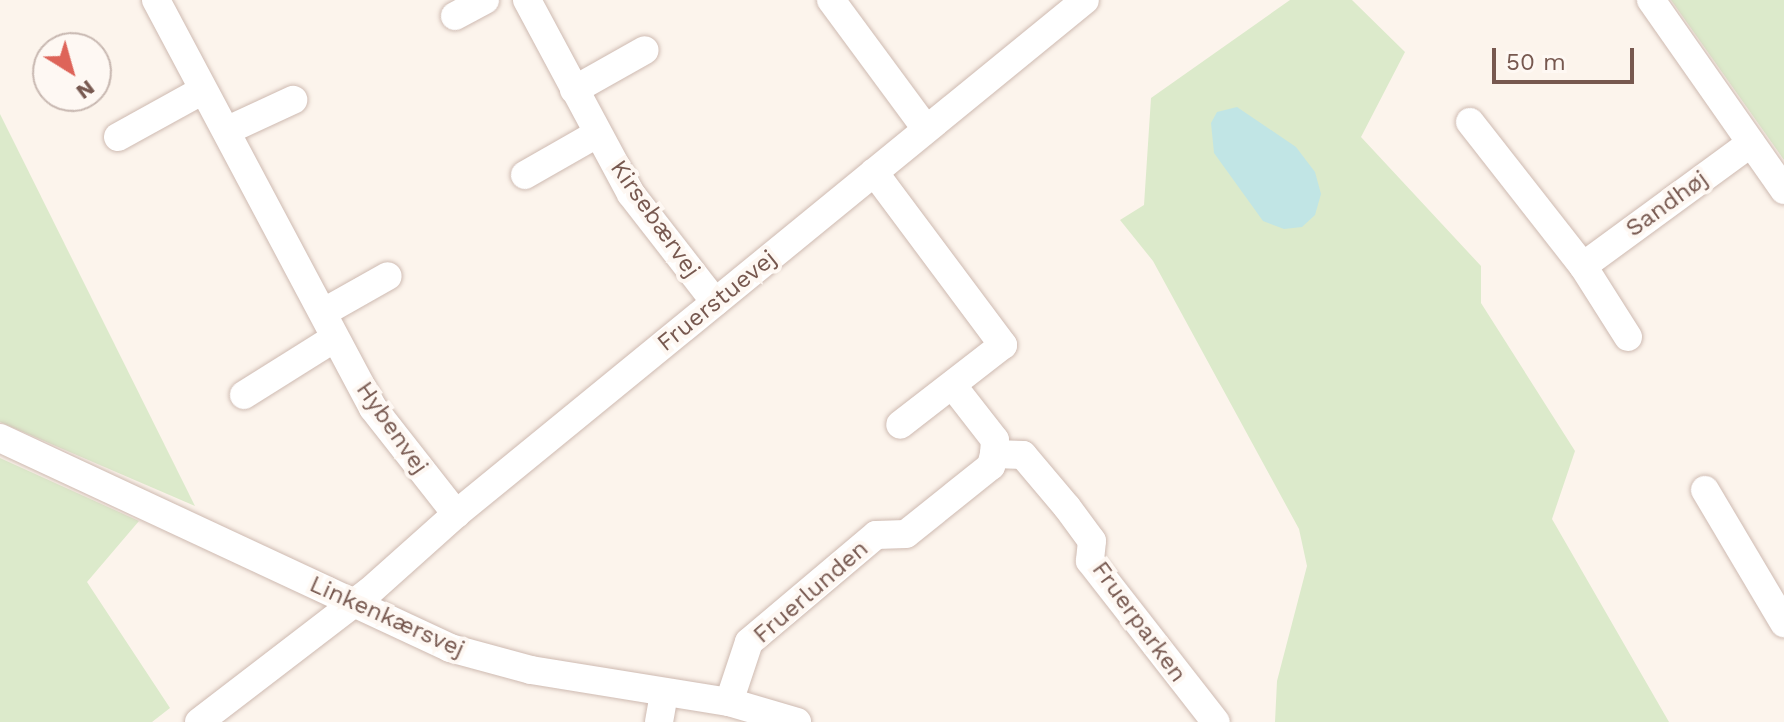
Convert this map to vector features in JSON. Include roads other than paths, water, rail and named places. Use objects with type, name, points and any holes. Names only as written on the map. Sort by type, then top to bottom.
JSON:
[{"type":"street","name":"Hybenvej","points":[[156,0],[203,90],[228,130],[373,408],[456,514]]},
{"type":"street","points":[[455,16],[485,0]]},
{"type":"street","name":"Kirsebærvej","points":[[527,0],[631,194],[715,302]]},
{"type":"street","points":[[831,0],[926,129]]},
{"type":"street","name":"Fruerstuevej","points":[[199,722],[302,647],[456,514],[1085,0]]},
{"type":"street","points":[[1651,0],[1784,190]]},
{"type":"street","points":[[574,90],[645,50]]},
{"type":"street","points":[[118,137],[203,90]]},
{"type":"street","points":[[228,130],[293,100]]},
{"type":"street","points":[[1470,122],[1583,266],[1628,337]]},
{"type":"street","name":"Kirsebærvej","points":[[525,175],[597,134]]},
{"type":"street","name":"Sandhøj","points":[[1583,266],[1751,143]]},
{"type":"street","points":[[874,172],[1003,345],[900,425]]},
{"type":"street","points":[[244,395],[388,276]]},
{"type":"street","points":[[953,386],[995,440],[994,454]]},
{"type":"street","name":"Linkenkærsvej","points":[[0,438],[351,602],[482,658],[662,708],[729,702],[797,722]]},
{"type":"street","name":"Fruerlunden","points":[[729,702],[749,642],[876,535],[906,534],[991,466],[994,454]]},
{"type":"street","name":"Fruerparken","points":[[994,454],[1023,455],[1067,507],[1092,541],[1090,561],[1216,722]]},
{"type":"street","points":[[1705,490],[1784,623]]},
{"type":"water","points":[[1237,107],[1296,147],[1315,172],[1321,194],[1315,215],[1302,227],[1284,229],[1263,221],[1214,153],[1211,123],[1217,112]]}]
